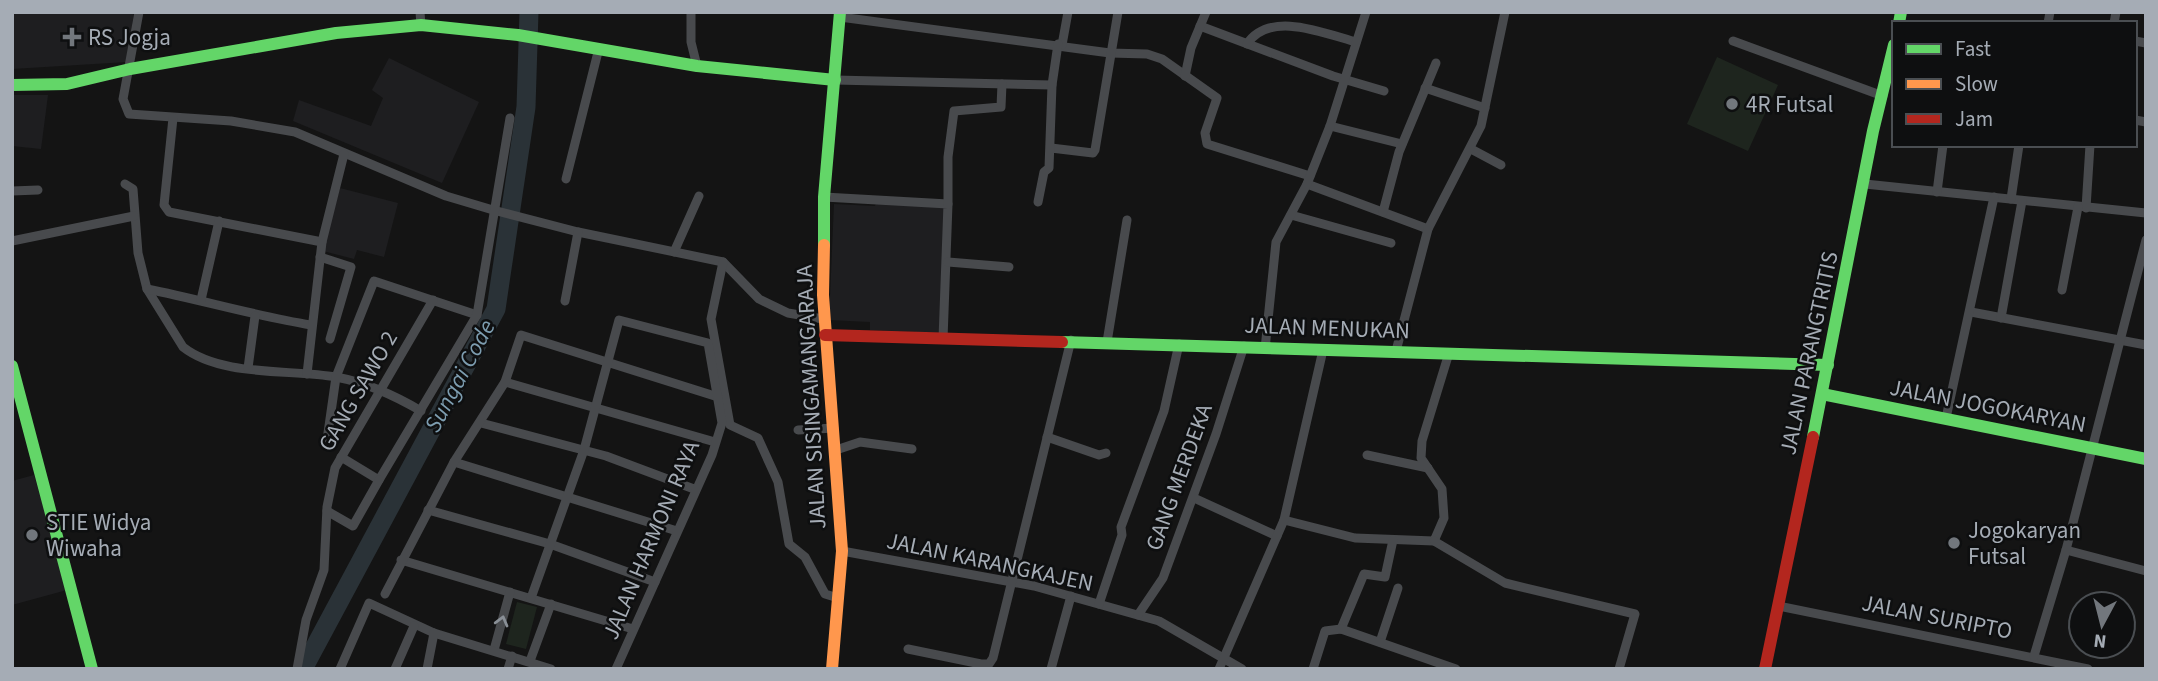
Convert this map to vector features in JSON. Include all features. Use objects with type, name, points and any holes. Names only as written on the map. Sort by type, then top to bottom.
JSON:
[{"type":"main road","name":"JALAN SISINGAMANGARAJA","points":[[832,669],[842,551],[836,450],[823,319],[824,198],[840,14]]},
{"type":"main road","points":[[12,85],[67,84],[130,69],[421,19],[697,66],[835,80]]},
{"type":"main road","name":"JALAN PARANGTRITIS","points":[[1765,669],[1892,54]]},
{"type":"main road","name":"JALAN MENUKAN","points":[[825,335],[1072,340],[1265,349],[1828,365]]},
{"type":"main road","points":[[12,366],[92,669]]},
{"type":"main road","name":"JALAN JOGOKARYAN","points":[[1822,394],[2146,459]]},
{"type":"street","points":[[139,12],[123,99],[125,111],[284,129],[446,196],[578,232],[723,261],[759,299],[788,313],[823,319]]},
{"type":"street","points":[[691,12],[691,42],[697,66]]},
{"type":"street","points":[[1038,202],[1051,148],[1052,85],[1068,12]]},
{"type":"street","points":[[1051,148],[1093,153],[1118,12]]},
{"type":"street","points":[[1185,76],[1206,12]]},
{"type":"street","points":[[1265,349],[1274,251],[1309,180],[1330,126],[1366,12]]},
{"type":"street","points":[[1396,351],[1429,229],[1482,126],[1505,12]]},
{"type":"street","points":[[840,14],[1110,53],[1155,56],[1217,98],[1205,133],[1207,144],[1309,180],[1429,229]]},
{"type":"street","points":[[1247,44],[1259,32],[1283,25],[1356,42]]},
{"type":"street","points":[[1200,26],[1343,79],[1384,91]]},
{"type":"street","points":[[1733,41],[1883,96]]},
{"type":"street","points":[[566,179],[599,48]]},
{"type":"street","points":[[1383,212],[1402,144],[1436,63]]},
{"type":"street","points":[[835,80],[1052,85]]},
{"type":"street","points":[[943,339],[948,262],[948,157],[954,111],[1002,107],[1002,84]]},
{"type":"street","points":[[1425,88],[1485,108]]},
{"type":"street","points":[[173,118],[166,208],[175,214],[322,242]]},
{"type":"street","points":[[327,511],[353,526],[477,315],[497,211],[510,118]]},
{"type":"street","points":[[1330,126],[1402,144]]},
{"type":"street","points":[[1937,192],[1943,147]]},
{"type":"street","points":[[2001,318],[2016,200],[2019,147]]},
{"type":"street","points":[[2062,290],[2082,207],[2090,147]]},
{"type":"street","points":[[1471,149],[1501,165]]},
{"type":"street","points":[[307,374],[322,242],[344,154]]},
{"type":"street","points":[[125,184],[133,189],[134,216],[147,289],[183,347],[216,364],[336,377],[381,388],[421,411]]},
{"type":"street","points":[[1866,184],[2146,213]]},
{"type":"street","points":[[12,191],[38,190]]},
{"type":"street","points":[[674,252],[699,195]]},
{"type":"street","points":[[1946,418],[1994,197]]},
{"type":"street","points":[[824,198],[948,204]]},
{"type":"street","points":[[1291,215],[1391,243]]},
{"type":"street","points":[[12,241],[134,216]]},
{"type":"street","points":[[1107,342],[1127,220]]},
{"type":"street","points":[[201,300],[219,221]]},
{"type":"street","points":[[565,301],[578,232]]},
{"type":"street","points":[[2034,656],[2141,282],[2146,240]]},
{"type":"street","points":[[320,257],[351,267],[330,339]]},
{"type":"street","name":"JALAN HARMONI RAYA","points":[[723,261],[711,319],[730,425],[758,438],[778,482],[789,544],[805,557],[825,594],[838,598]]},
{"type":"street","points":[[948,262],[1009,267]]},
{"type":"street","points":[[327,440],[336,377],[374,281],[477,315]]},
{"type":"street","points":[[147,289],[201,300],[255,316],[311,325]]},
{"type":"street","name":"GANG SAWO 2","points":[[297,669],[306,621],[324,570],[327,511],[332,478],[341,457],[433,300]]},
{"type":"street","points":[[1971,312],[2146,345]]},
{"type":"street","points":[[248,368],[255,316]]},
{"type":"street","name":"JALAN HARMONI RAYA","points":[[609,363],[619,320],[708,343],[722,423],[712,455],[694,489],[616,669]]},
{"type":"street","points":[[385,594],[454,462],[505,382],[521,335],[718,397]]},
{"type":"street","points":[[908,649],[988,666],[993,658],[1072,340]]},
{"type":"street","points":[[1099,604],[1122,535],[1121,527],[1164,411],[1179,344]]},
{"type":"street","name":"GANG MERDEKA","points":[[1138,615],[1163,578],[1194,498],[1244,346]]},
{"type":"street","points":[[1219,669],[1284,520],[1323,349]]},
{"type":"street","points":[[1434,541],[1444,518],[1442,489],[1421,458],[1422,441],[1449,353]]},
{"type":"street","points":[[531,598],[584,450],[609,363]]},
{"type":"street","points":[[505,382],[715,442]]},
{"type":"street","points":[[481,423],[584,450],[694,489]]},
{"type":"street","points":[[799,430],[834,428]]},
{"type":"street","points":[[1047,437],[1099,455],[1106,453]]},
{"type":"street","points":[[836,450],[860,442],[912,449]]},
{"type":"street","points":[[1367,455],[1428,468]]},
{"type":"street","points":[[341,457],[379,480]]},
{"type":"street","points":[[454,462],[677,531]]},
{"type":"street","points":[[1194,498],[1277,536]]},
{"type":"street","points":[[428,510],[550,544],[655,582]]},
{"type":"street","points":[[1284,520],[1355,538],[1434,541],[1505,583],[1635,614],[1619,669]]},
{"type":"street","points":[[1341,629],[1364,574],[1385,577],[1393,540]]},
{"type":"street","points":[[2066,550],[2146,571]]},
{"type":"street","name":"JALAN KARANGKAJEN","points":[[842,551],[1011,581],[1159,621],[1242,669]]},
{"type":"street","points":[[401,560],[633,629]]},
{"type":"street","points":[[1380,642],[1398,588]]},
{"type":"street","points":[[494,650],[510,592]]},
{"type":"street","points":[[1051,669],[1071,596]]},
{"type":"street","points":[[340,669],[369,603],[414,626],[551,669]]},
{"type":"street","points":[[530,661],[551,604]]},
{"type":"street","name":"JALAN SURIPTO","points":[[1778,606],[2088,669]]},
{"type":"street","points":[[395,669],[414,626]]},
{"type":"street","points":[[1313,669],[1325,631],[1341,629],[1456,669]]},
{"type":"street","points":[[427,669],[434,633]]},
{"type":"street","points":[[508,669],[512,656]]},
{"type":"shaded area","name":"RS Jogja","points":[[12,12],[134,12],[127,62],[12,69]]},
{"type":"shaded area","name":"4R Futsal","points":[[1717,57],[1778,85],[1748,151],[1687,124]]},
{"type":"shaded area","points":[[389,58],[479,102],[442,183],[293,121],[299,100],[371,126],[383,98],[372,90]]},
{"type":"shaded area","points":[[12,95],[48,95],[41,149],[12,146]]},
{"type":"shaded area","points":[[340,188],[398,203],[384,257],[357,250],[354,259],[323,251]]},
{"type":"shaded area","points":[[876,203],[947,206],[942,333],[870,330],[870,322],[829,320],[834,204],[875,206]]},
{"type":"shaded area","name":"STIE Widya Wiwaha","points":[[34,475],[67,590],[12,605],[12,481]]},
{"type":"shaded area","points":[[517,602],[537,607],[526,649],[506,644]]},
{"type":"waterway","name":"Sungai Code","points":[[303,669],[496,309],[526,107],[529,12]]},
{"type":"traffic: fast","points":[[824,245],[824,197],[840,12]]},
{"type":"traffic: fast","points":[[1899,21],[1901,12]]},
{"type":"traffic: fast","points":[[12,85],[67,84],[130,69],[336,33],[421,25],[518,35],[697,66],[835,80]]},
{"type":"traffic: fast","points":[[1813,437],[1873,131],[1892,53]]},
{"type":"traffic: fast","points":[[1062,342],[1828,365]]},
{"type":"traffic: fast","points":[[12,366],[92,669]]},
{"type":"traffic: fast","points":[[1822,394],[2146,459]]},
{"type":"traffic: slow","points":[[824,245],[823,295],[842,551],[832,669]]},
{"type":"traffic: jam","points":[[825,335],[1062,342]]},
{"type":"traffic: jam","points":[[1765,669],[1813,437]]},
{"type":"place","name":"RS Jogja","points":[[72,37]]},
{"type":"place","name":"4R Futsal","points":[[1732,104]]},
{"type":"place","name":"STIE Widya Wiwaha","points":[[32,535]]},
{"type":"place","name":"Jogokaryan Futsal","points":[[1954,543]]}]
